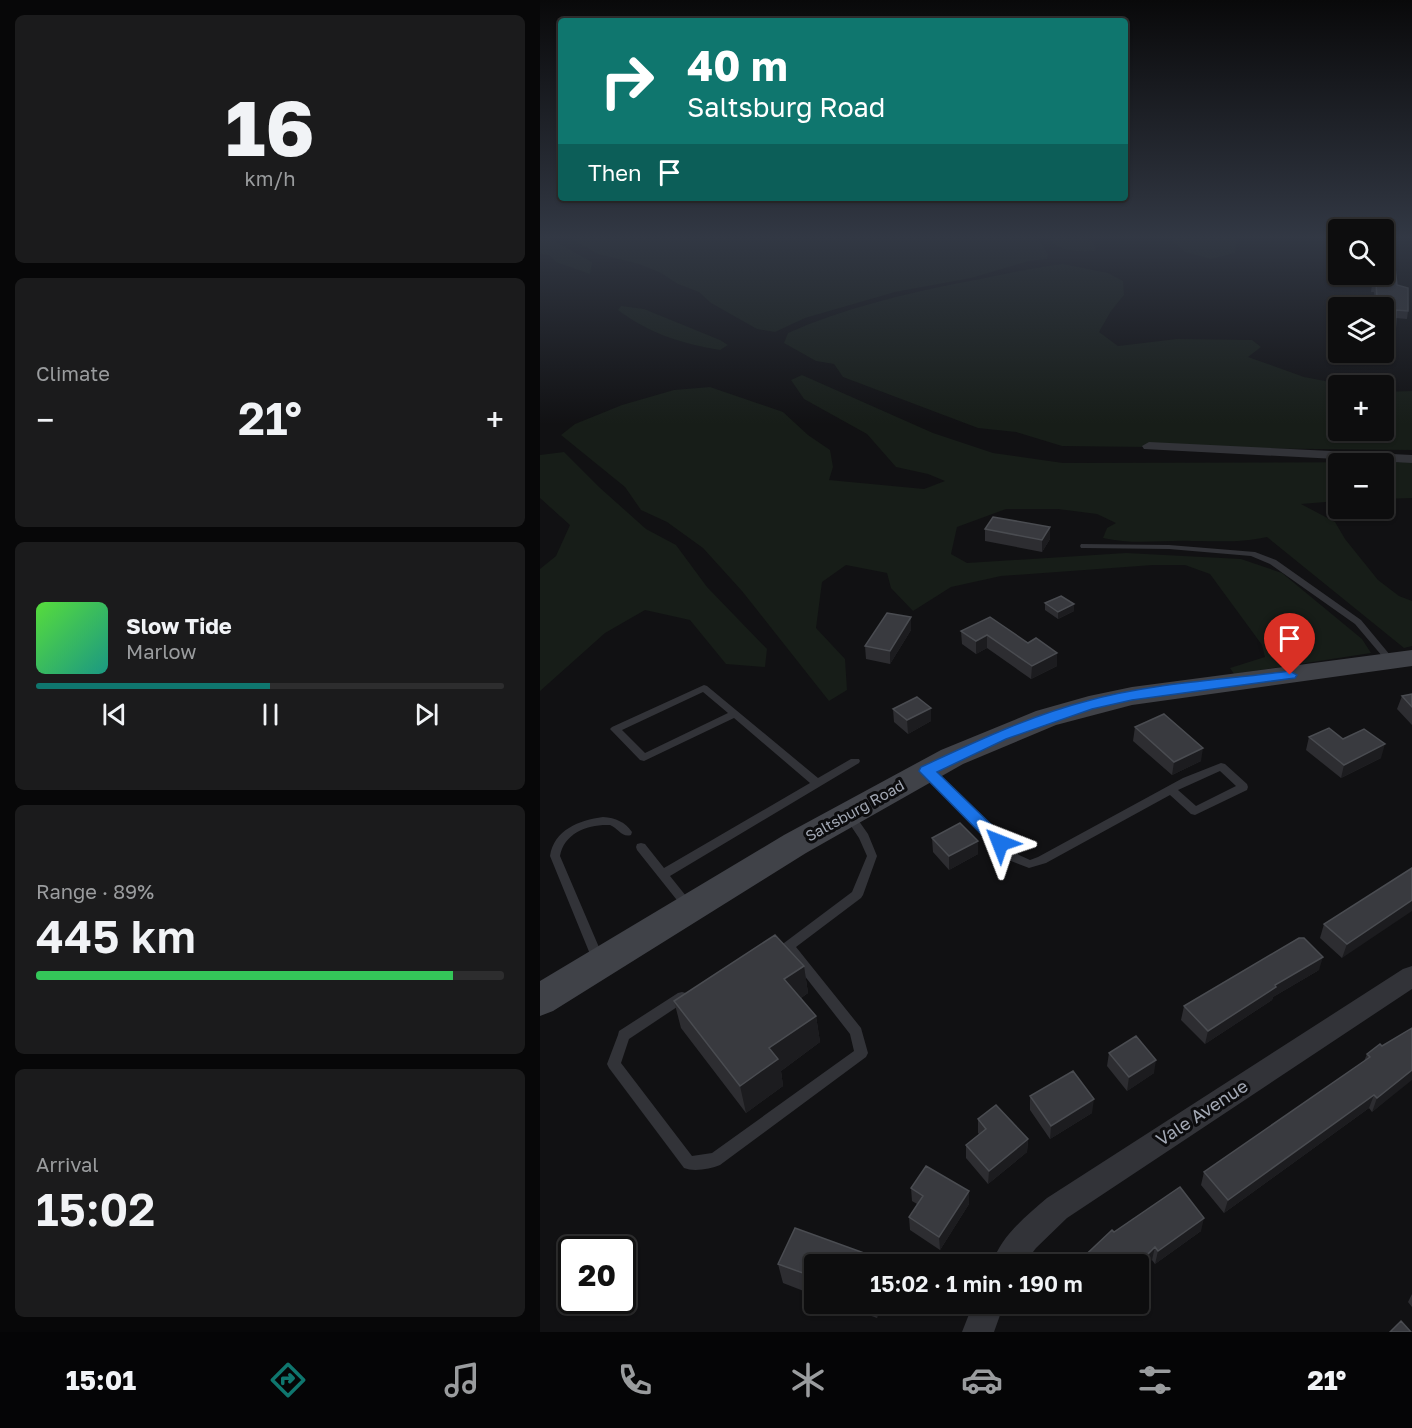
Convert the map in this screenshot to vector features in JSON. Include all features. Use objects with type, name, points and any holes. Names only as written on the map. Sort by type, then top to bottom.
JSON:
[{"type":"main road","name":"Saltsburg Road","points":[[540,1000],[690,908],[849,815],[927,771],[1001,735],[1089,705],[1132,696],[1402,660]]},
{"type":"street","points":[[1149,446],[1412,459]]},
{"type":"street","name":"Vale Avenue","points":[[1014,1254],[1025,1237],[1057,1208],[1412,976]]},
{"type":"street","points":[[978,1332],[985,1314]]},
{"type":"lane","points":[[1084,546],[1169,547],[1252,554],[1264,558],[1274,562],[1358,622],[1402,660]]},
{"type":"lane","points":[[735,714],[644,758],[615,729],[704,688],[735,714],[817,783]]},
{"type":"lane","points":[[662,875],[855,761]]},
{"type":"lane","points":[[927,771],[1014,858],[1029,864],[1042,860],[1171,790],[1221,766],[1243,787],[1195,811],[1171,790]]},
{"type":"lane","points":[[766,953],[788,946],[857,895],[872,856],[864,837],[849,815]]},
{"type":"lane","points":[[600,964],[555,856],[561,839],[585,825],[603,822],[616,823],[627,832]]},
{"type":"lane","points":[[641,847],[690,908]]},
{"type":"lane","points":[[693,990],[624,1035],[614,1064],[689,1163],[715,1161],[861,1053],[856,1032],[788,946]]},
{"type":"shaded area","points":[[707,299],[870,299],[805,318],[775,332],[757,329]]},
{"type":"shaded area","points":[[890,299],[1121,299],[1099,332],[1118,346],[1177,339],[1252,340],[1261,347],[1248,357],[1304,377],[1328,382],[1328,441],[1394,441],[1394,392],[1412,391],[1412,450],[1062,446],[1016,432],[978,428],[843,377],[834,364],[816,361],[784,343],[788,333],[831,316]]},
{"type":"shaded area","points":[[621,306],[644,309],[728,345],[720,350],[666,336],[629,318],[618,310]]},
{"type":"shaded area","points":[[802,375],[933,433],[993,453],[1063,463],[1328,462],[1328,502],[1301,504],[1335,522],[1345,539],[1378,580],[1399,596],[1412,601],[1412,646],[1404,648],[1267,537],[1230,541],[1136,542],[1114,540],[1103,538],[1107,528],[1116,523],[1097,514],[1058,509],[1006,509],[957,527],[951,554],[967,563],[1126,553],[1241,559],[1282,573],[1362,639],[1371,653],[1234,674],[1230,668],[1265,657],[1262,645],[1210,574],[1185,565],[1153,565],[1001,576],[951,587],[913,611],[891,588],[887,573],[846,565],[822,582],[816,628],[845,659],[847,690],[829,701],[742,591],[703,548],[667,522],[641,510],[625,487],[561,435],[575,424],[622,405],[674,390],[710,387],[783,412],[808,435],[830,450],[833,467],[829,480],[924,489],[945,481],[928,474],[896,467],[867,434],[804,399],[791,380]]},
{"type":"shaded area","points":[[564,452],[646,529],[676,545],[707,587],[767,649],[765,667],[726,664],[690,620],[645,610],[605,633],[540,691],[540,569],[556,556],[570,525],[540,498],[540,455]]},
{"type":"shaded area","points":[[1394,462],[1412,462],[1412,498],[1394,499]]},
{"type":"building","points":[[1394,299],[1408,299],[1408,311],[1396,310],[1395,335]]},
{"type":"building","points":[[993,517],[1050,527],[1042,540],[985,529]]},
{"type":"building","points":[[1061,596],[1074,604],[1058,612],[1045,603]]},
{"type":"building","points":[[887,613],[911,617],[890,651],[865,646]]},
{"type":"building","points":[[990,617],[1028,643],[1036,638],[1057,653],[1032,666],[987,635],[976,641],[961,631]]},
{"type":"building","points":[[1412,694],[1412,707],[1402,696]]},
{"type":"building","points":[[917,697],[931,708],[907,720],[893,709]]},
{"type":"building","points":[[1164,714],[1203,748],[1174,762],[1135,727]]},
{"type":"building","points":[[1329,728],[1343,739],[1364,729],[1385,744],[1344,765],[1309,737]]},
{"type":"building","points":[[960,823],[978,841],[949,856],[932,838]]},
{"type":"building","points":[[1412,868],[1412,900],[1347,944],[1324,924]]},
{"type":"building","points":[[775,935],[804,966],[784,979],[816,1016],[769,1048],[778,1059],[740,1086],[674,1001]]},
{"type":"building","points":[[1299,938],[1304,938],[1323,957],[1275,985],[1276,987],[1208,1031],[1184,1006]]},
{"type":"building","points":[[1412,1028],[1412,1070],[1377,1098],[1374,1095],[1228,1200],[1204,1172],[1370,1057],[1367,1054],[1380,1044],[1382,1046]]},
{"type":"building","points":[[1136,1036],[1156,1060],[1129,1077],[1109,1053]]},
{"type":"building","points":[[1073,1071],[1094,1099],[1051,1126],[1030,1096]]},
{"type":"building","points":[[996,1105],[1028,1139],[989,1171],[966,1145],[986,1129],[978,1119]]},
{"type":"building","points":[[926,1166],[969,1191],[939,1237],[909,1217],[923,1196],[911,1188]]},
{"type":"building","points":[[1180,1187],[1204,1218],[1158,1251],[1155,1247],[1148,1254],[1087,1254],[1112,1230],[1114,1232]]},
{"type":"building","points":[[795,1228],[867,1254],[804,1254],[804,1273],[778,1264]]},
{"type":"building","points":[[1401,1321],[1411,1332],[1390,1332]]},
{"type":"route","points":[[1000,843],[927,771],[1001,735],[1089,705],[1132,696],[1290,675]]}]
